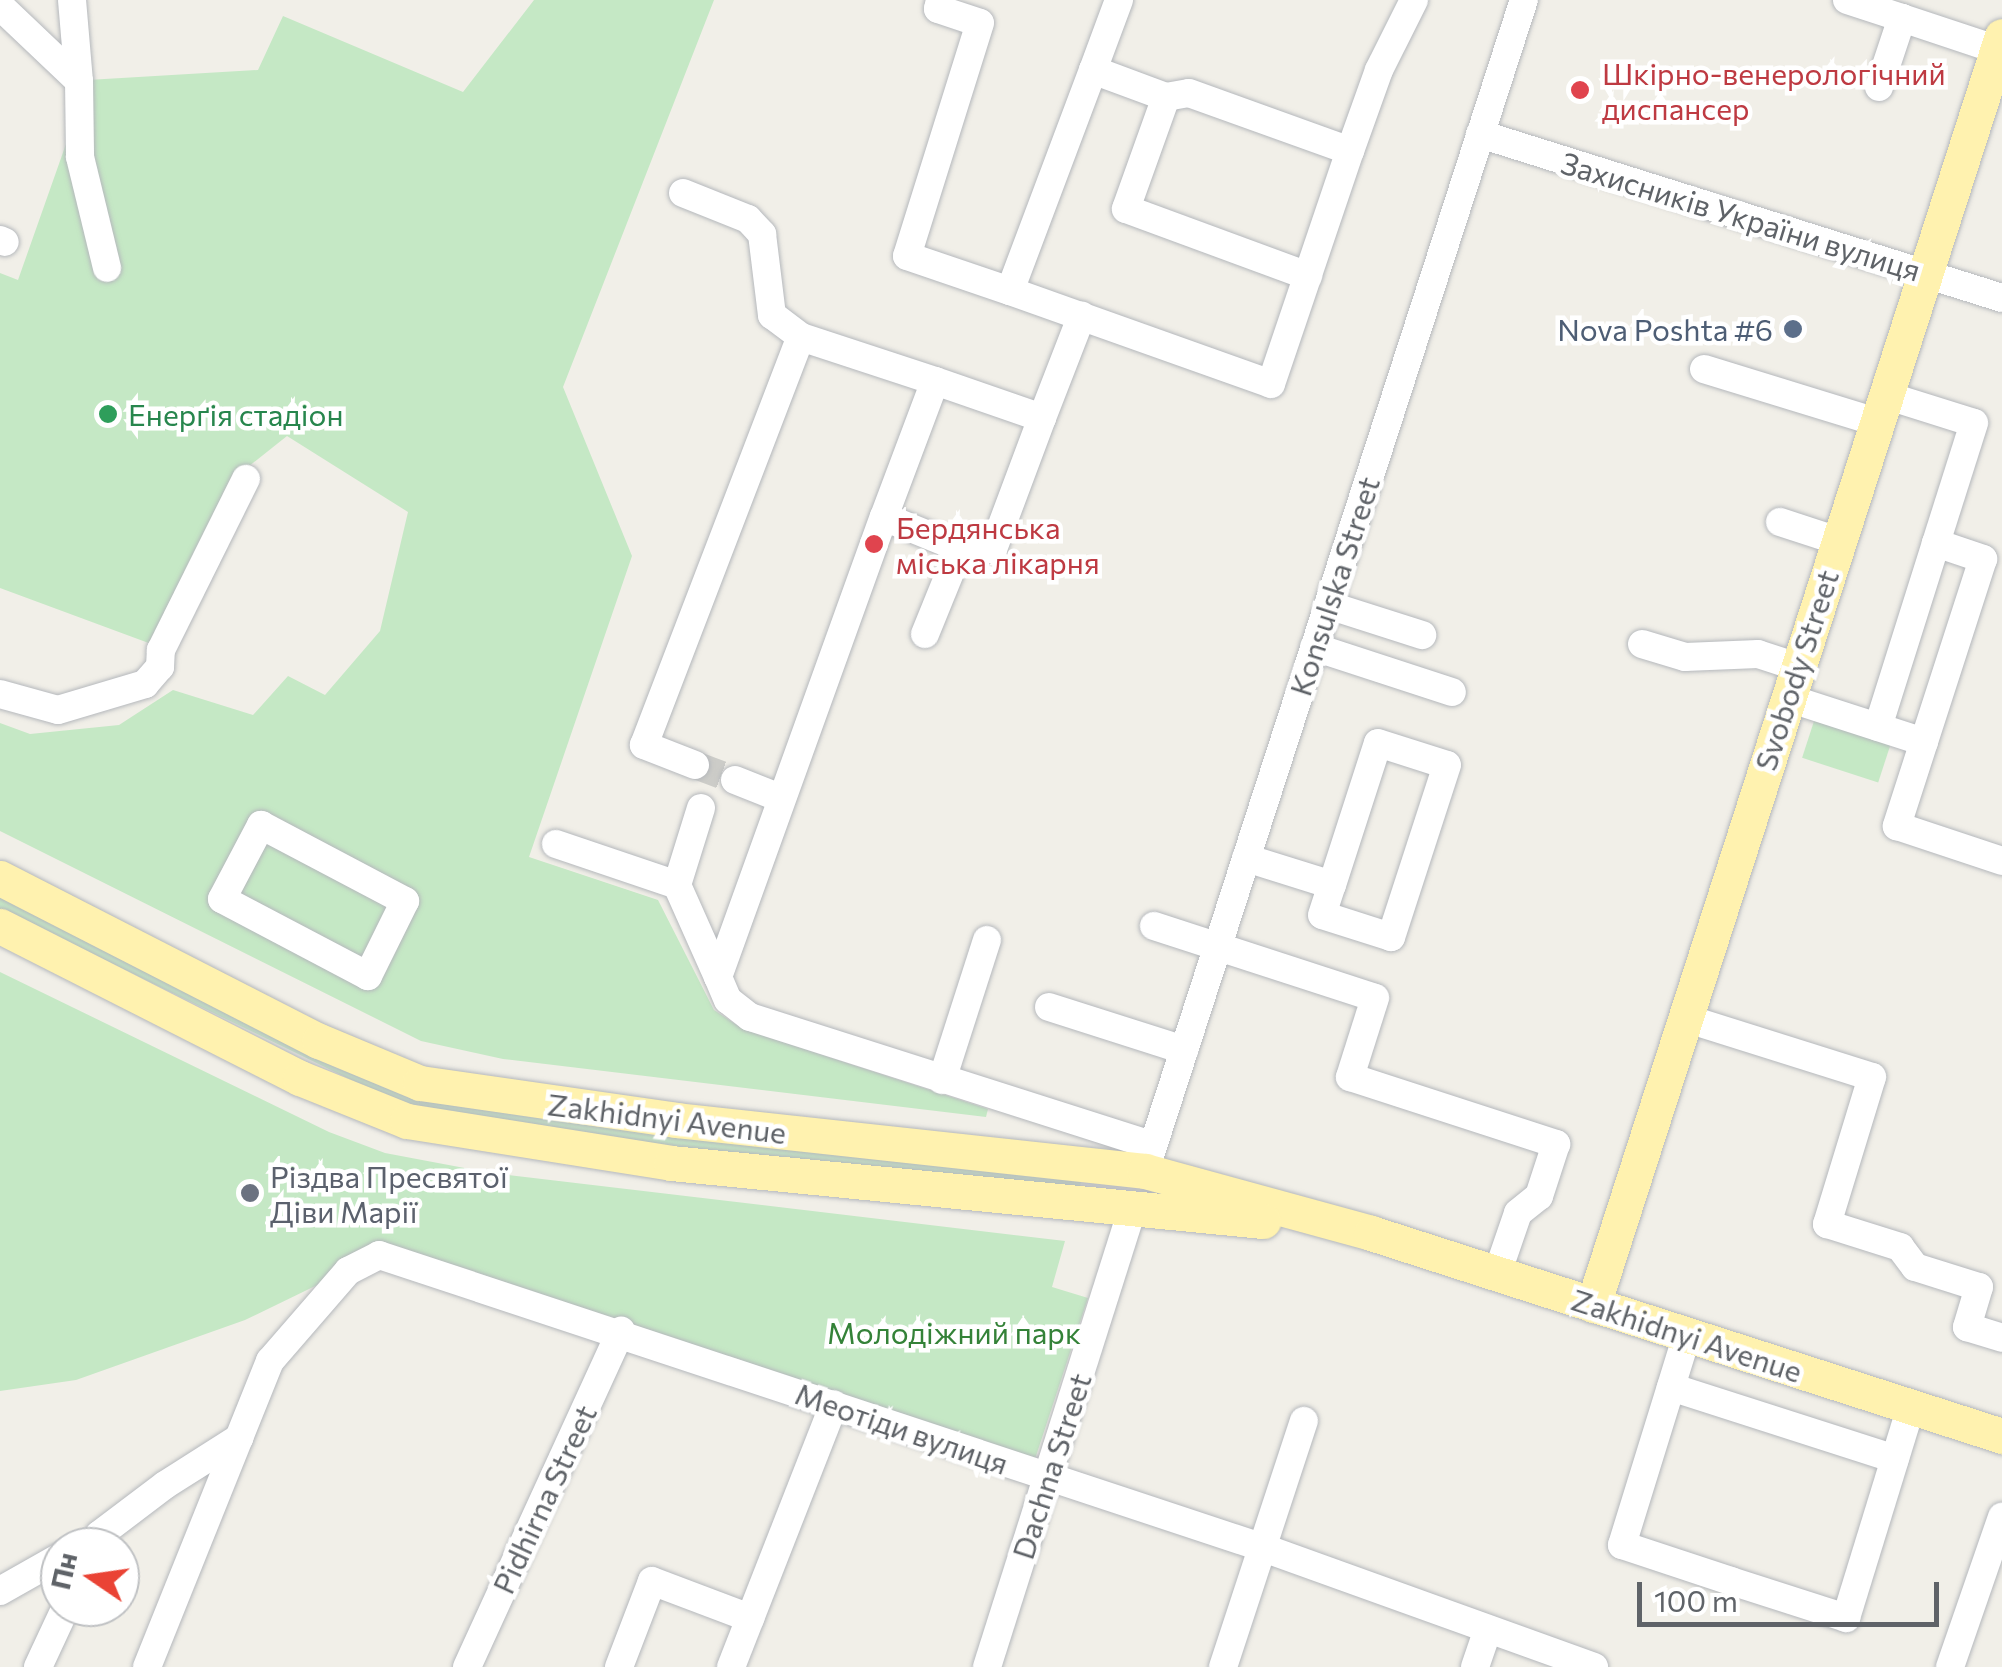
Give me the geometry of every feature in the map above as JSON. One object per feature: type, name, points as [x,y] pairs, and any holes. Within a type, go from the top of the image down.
[{"type":"main road","name":"Svobody Street","points":[[1593,1305],[2000,43]]},
{"type":"main road","name":"Zakhidnyi Avenue","points":[[0,878],[319,1040],[420,1082],[657,1118],[1149,1159],[2002,1436]]},
{"type":"main road","name":"Zakhidnyi Avenue","points":[[0,926],[300,1078],[407,1122],[671,1163],[1372,1234]]},
{"type":"main road","points":[[1134,1207],[1149,1159]]},
{"type":"street","points":[[72,0],[80,157],[107,268]]},
{"type":"street","points":[[940,0],[938,9],[980,23],[907,256],[1270,384],[1378,70],[1414,0]]},
{"type":"street","points":[[1010,290],[1119,0]]},
{"type":"street","name":"Konsulska Street","points":[[1149,1159],[1524,0]]},
{"type":"street","points":[[1848,0],[2000,43]]},
{"type":"street","points":[[0,6],[78,81]]},
{"type":"street","points":[[1879,87],[1902,18]]},
{"type":"street","points":[[1092,70],[1166,97],[1189,93],[1350,151]]},
{"type":"street","points":[[1166,97],[1126,209],[1308,276]]},
{"type":"street","name":"Захисників України вулиця","points":[[1480,134],[2002,298]]},
{"type":"street","points":[[683,193],[748,219],[762,234],[772,315],[801,336],[1042,418]]},
{"type":"street","points":[[884,518],[960,548],[993,549],[1082,315]]},
{"type":"street","points":[[696,765],[644,745],[801,336]]},
{"type":"street","points":[[1704,369],[1880,408],[1974,423],[1878,727]]},
{"type":"street","points":[[718,976],[778,797],[935,381]]},
{"type":"street","points":[[0,694],[58,710],[145,684],[160,668],[161,650],[246,478]]},
{"type":"street","points":[[1780,522],[1838,541]]},
{"type":"street","points":[[1936,544],[1983,558],[1897,826],[2002,861]]},
{"type":"street","points":[[925,634],[960,548]]},
{"type":"street","points":[[1328,606],[1422,635]]},
{"type":"street","points":[[1642,644],[1685,657],[1758,654],[1792,682],[1878,727],[1924,742]]},
{"type":"street","points":[[1314,648],[1452,692]]},
{"type":"street","points":[[1378,743],[1447,765],[1391,937],[1322,915],[1332,885],[1378,743]]},
{"type":"street","points":[[735,780],[778,797]]},
{"type":"street","points":[[702,808],[678,885],[728,1000],[750,1017],[942,1080],[1149,1159]]},
{"type":"street","points":[[261,825],[405,901],[368,976],[222,899],[261,825]]},
{"type":"street","points":[[556,844],[678,885]]},
{"type":"street","points":[[1246,858],[1332,885]]},
{"type":"street","points":[[1154,926],[1374,998],[1350,1077],[1556,1144],[1539,1196],[1518,1213],[1497,1274]]},
{"type":"street","points":[[942,1080],[987,940]]},
{"type":"street","points":[[1049,1007],[1184,1050]]},
{"type":"street","points":[[1685,1018],[1872,1077],[1827,1224],[1900,1248],[1914,1267],[1979,1286],[1966,1326],[2002,1338]]},
{"type":"street","name":"Dachna Street","points":[[986,1667],[1134,1207]]},
{"type":"street","name":"Меотіди вулиця","points":[[239,1438],[270,1361],[348,1271],[379,1256],[621,1331],[1261,1547],[1594,1667]]},
{"type":"street","name":"Pidhirna Street","points":[[466,1667],[621,1331]]},
{"type":"street","points":[[1687,1335],[1622,1546],[1730,1581],[1846,1618],[1911,1407]]},
{"type":"street","points":[[1671,1387],[1895,1459]]},
{"type":"street","points":[[731,1667],[834,1404]]},
{"type":"street","points":[[1223,1667],[1304,1421]]},
{"type":"street","points":[[114,1527],[239,1438]]},
{"type":"street","points":[[147,1667],[239,1438]]},
{"type":"street","points":[[1950,1667],[2000,1528]]},
{"type":"street","points":[[0,1591],[40,1569]]},
{"type":"street","points":[[619,1667],[652,1580],[750,1618]]},
{"type":"street","points":[[38,1667],[57,1627]]},
{"type":"street","points":[[1475,1667],[1488,1629]]},
{"type":"green space","points":[[534,0],[714,0],[563,387],[632,556],[529,857],[658,900],[714,1010],[743,1029],[988,1109],[986,1117],[503,1059],[421,1041],[0,831],[0,723],[30,734],[119,725],[173,690],[253,715],[288,676],[325,695],[380,631],[408,512],[287,436],[234,478],[154,645],[0,588],[0,273],[18,280],[72,127],[71,81],[258,70],[283,16],[463,92]]},
{"type":"green space","points":[[1816,715],[1892,740],[1878,783],[1802,758]]},
{"type":"green space","points":[[0,893],[314,1052],[1081,1176],[1080,1190],[674,1147],[411,1109],[0,909]]},
{"type":"green space","name":"Молодіжний парк","points":[[0,972],[329,1132],[385,1153],[491,1173],[1065,1241],[1052,1287],[1088,1298],[1035,1459],[379,1255],[245,1320],[76,1380],[0,1391]]},
{"type":"tunnel","points":[[695,765],[735,780]]},
{"type":"place","name":"Шкірно-венерологічний диспансер","points":[[1580,90]]},
{"type":"place","name":"Nova Poshta #6","points":[[1793,329]]},
{"type":"place","name":"Енерґія стадіон","points":[[108,414]]},
{"type":"place","name":"Бердянська міська лікарня","points":[[874,544]]},
{"type":"place","name":"Різдва Пресвятої Діви Марії","points":[[250,1193]]}]
